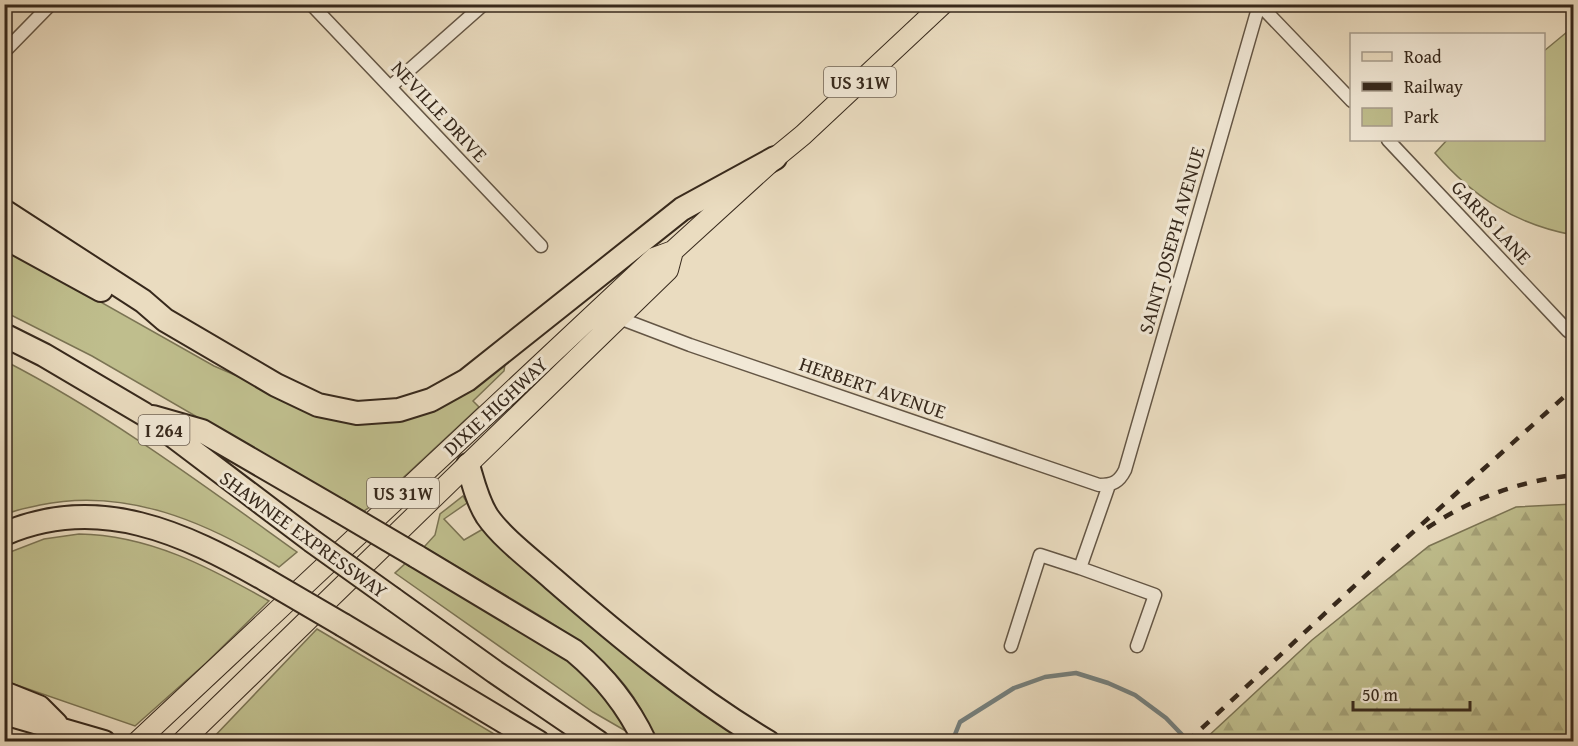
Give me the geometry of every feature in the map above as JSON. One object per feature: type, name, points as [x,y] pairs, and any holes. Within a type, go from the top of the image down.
[{"type":"highway","points":[[4,237],[138,310],[165,320],[276,385],[318,405],[357,413],[381,413],[413,407],[450,391],[493,361],[682,209],[775,158]]},
{"type":"highway","points":[[4,211],[143,301],[165,320]]},
{"type":"highway","name":"SHAWNEE EXPRESSWAY","points":[[4,335],[44,355],[144,414],[312,541],[596,741]]},
{"type":"highway","points":[[144,414],[202,431],[417,555],[574,651],[592,666],[614,692],[634,720],[645,741]]},
{"type":"highway","points":[[468,465],[476,494],[488,517],[532,561],[625,641],[722,712],[768,741]]},
{"type":"highway","points":[[4,534],[47,520],[76,516],[104,517],[160,528],[194,542],[266,580],[538,741]]},
{"type":"highway","points":[[4,693],[39,707],[62,729]]},
{"type":"highway","points":[[4,713],[101,740]]},
{"type":"main road","name":"DIXIE HIGHWAY","points":[[137,741],[654,258],[673,251],[803,135],[942,4]]},
{"type":"main road","name":"DIXIE HIGHWAY","points":[[182,741],[668,270],[673,251]]},
{"type":"street","points":[[4,52],[51,4]]},
{"type":"street","name":"NEVILLE DRIVE","points":[[311,4],[541,246]]},
{"type":"street","points":[[390,87],[484,4]]},
{"type":"street","points":[[1259,5],[1350,99]]},
{"type":"street","name":"SAINT JOSEPH AVENUE","points":[[1080,568],[1112,484],[1121,478],[1125,470],[1259,5]]},
{"type":"street","name":"GARRS LANE","points":[[1389,141],[1568,331]]},
{"type":"street","name":"HERBERT AVENUE","points":[[619,318],[690,345],[1100,485],[1112,484]]},
{"type":"street","points":[[1011,646],[1040,555],[1155,595],[1137,646]]},
{"type":"green space","points":[[1573,27],[1573,235],[1532,224],[1496,206],[1464,183],[1435,153],[1446,141],[1545,141],[1545,50]]},
{"type":"green space","points":[[5,248],[214,366],[314,409],[395,415],[505,364],[504,371],[473,401],[479,407],[377,502],[364,511],[335,497],[92,356],[5,312]]},
{"type":"green space","points":[[5,361],[118,427],[297,552],[279,567],[223,536],[165,512],[104,501],[72,501],[40,505],[5,515]]},
{"type":"green space","points":[[463,496],[467,503],[444,519],[464,540],[483,529],[749,741],[654,741],[645,717],[632,695],[599,658],[537,614],[424,547],[435,535],[440,514]]},
{"type":"green space","points":[[1573,504],[1573,741],[1203,741],[1312,640],[1429,546],[1516,507]]},
{"type":"green space","points":[[79,534],[130,540],[178,555],[224,576],[269,601],[206,663],[135,726],[5,681],[5,554],[44,539]]},
{"type":"green space","points":[[407,562],[573,663],[601,692],[631,734],[593,712],[395,573]]},
{"type":"green space","points":[[317,629],[506,741],[210,741]]},
{"type":"waterway","points":[[952,742],[960,722],[1014,688],[1045,677],[1076,673],[1108,683],[1135,695],[1166,718],[1189,742]]},
{"type":"railway","points":[[1187,742],[1393,550],[1574,388]]},
{"type":"railway","points":[[1427,528],[1444,517],[1497,492],[1515,486],[1574,475]]}]
